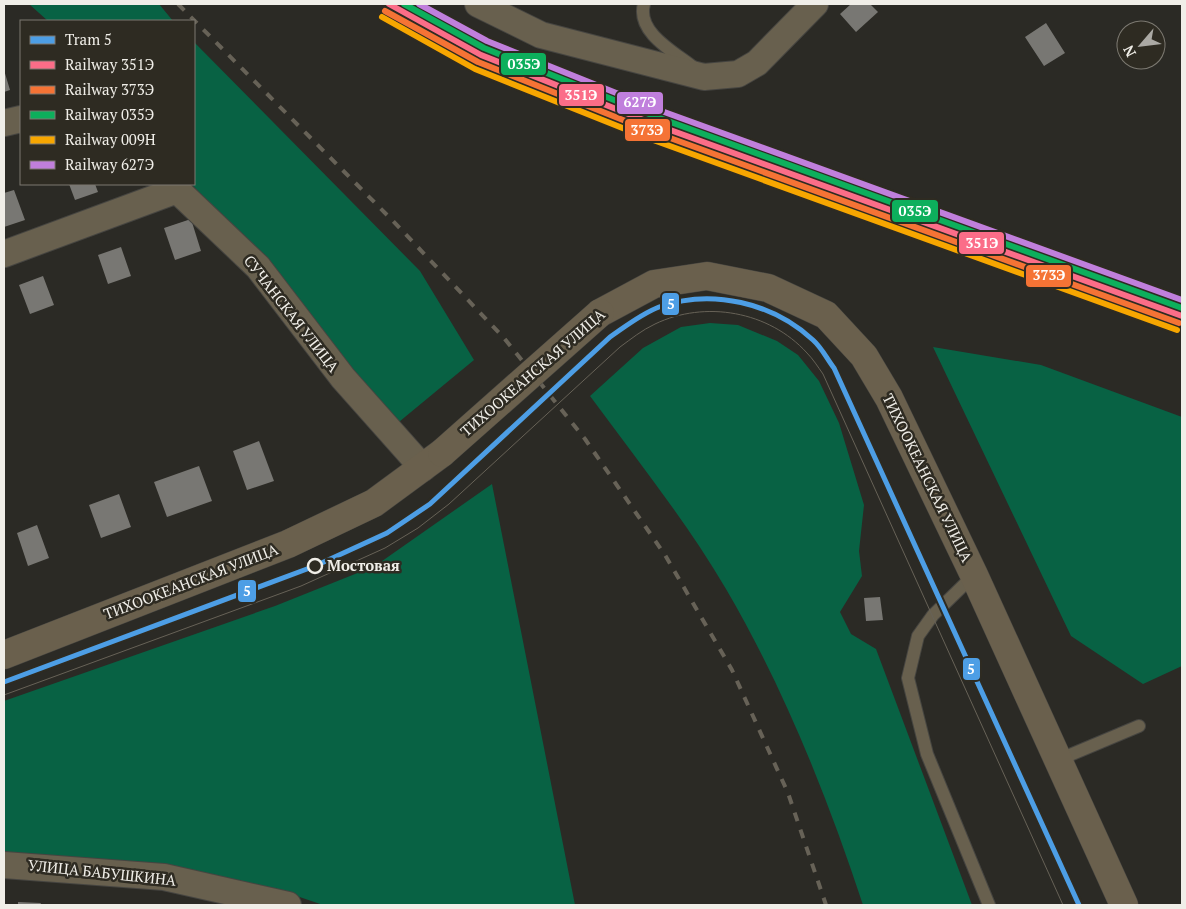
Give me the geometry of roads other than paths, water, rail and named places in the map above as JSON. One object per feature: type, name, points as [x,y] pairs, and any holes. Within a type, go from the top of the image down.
[{"type":"main road","name":"ТИХООКЕАНСКАЯ УЛИЦА","points":[[4,655],[288,544],[374,503],[432,461],[600,313],[654,284],[707,276],[768,288],[826,314],[864,356],[889,398],[974,575],[1124,905]]},
{"type":"street","points":[[478,4],[541,35],[704,77],[738,74],[757,63],[815,4]]},
{"type":"street","points":[[4,123],[20,119]]},
{"type":"street","name":"СУЧАНСКАЯ УЛИЦА","points":[[4,254],[175,187],[258,267],[343,378],[432,461]]},
{"type":"street","name":"УЛИЦА БАБУШКИНА","points":[[4,865],[164,877],[288,905]]},
{"type":"lane","points":[[644,4],[642,12],[650,33],[704,77]]},
{"type":"lane","points":[[974,575],[933,615],[918,636],[908,678],[927,754],[989,905]]},
{"type":"lane","points":[[1058,760],[1139,726]]},
{"type":"tram line","name":"5","points":[[4,682],[315,566],[387,533],[430,504],[610,337],[634,320],[659,307],[679,301],[720,299],[741,302],[761,308],[797,327],[816,343],[834,368],[1079,905]]},
{"type":"tram line","points":[[4,695],[301,586],[385,548],[418,528],[449,504],[620,347],[641,332],[655,324],[694,312],[736,314],[774,327],[792,339],[809,355],[823,374],[1063,905]]},
{"type":"railway","points":[[178,4],[194,20]]},
{"type":"railway","points":[[195,21],[393,221],[504,338],[585,439],[665,555],[732,670],[788,793],[826,905]]},
{"type":"rail line","name":"351Э","points":[[389,4],[481,55],[651,123],[1182,316]]},
{"type":"rail line","name":"035Э","points":[[404,4],[484,48],[654,116],[1182,308]]},
{"type":"rail line","name":"627Э","points":[[419,4],[487,41],[656,109],[1182,300]]},
{"type":"rail line","name":"373Э","points":[[385,11],[478,62],[648,130],[1179,323]]},
{"type":"rail line","name":"009Н","points":[[382,17],[475,69],[645,137],[1177,330]]},
{"type":"place","name":"Мостовая","points":[[315,566]]}]
